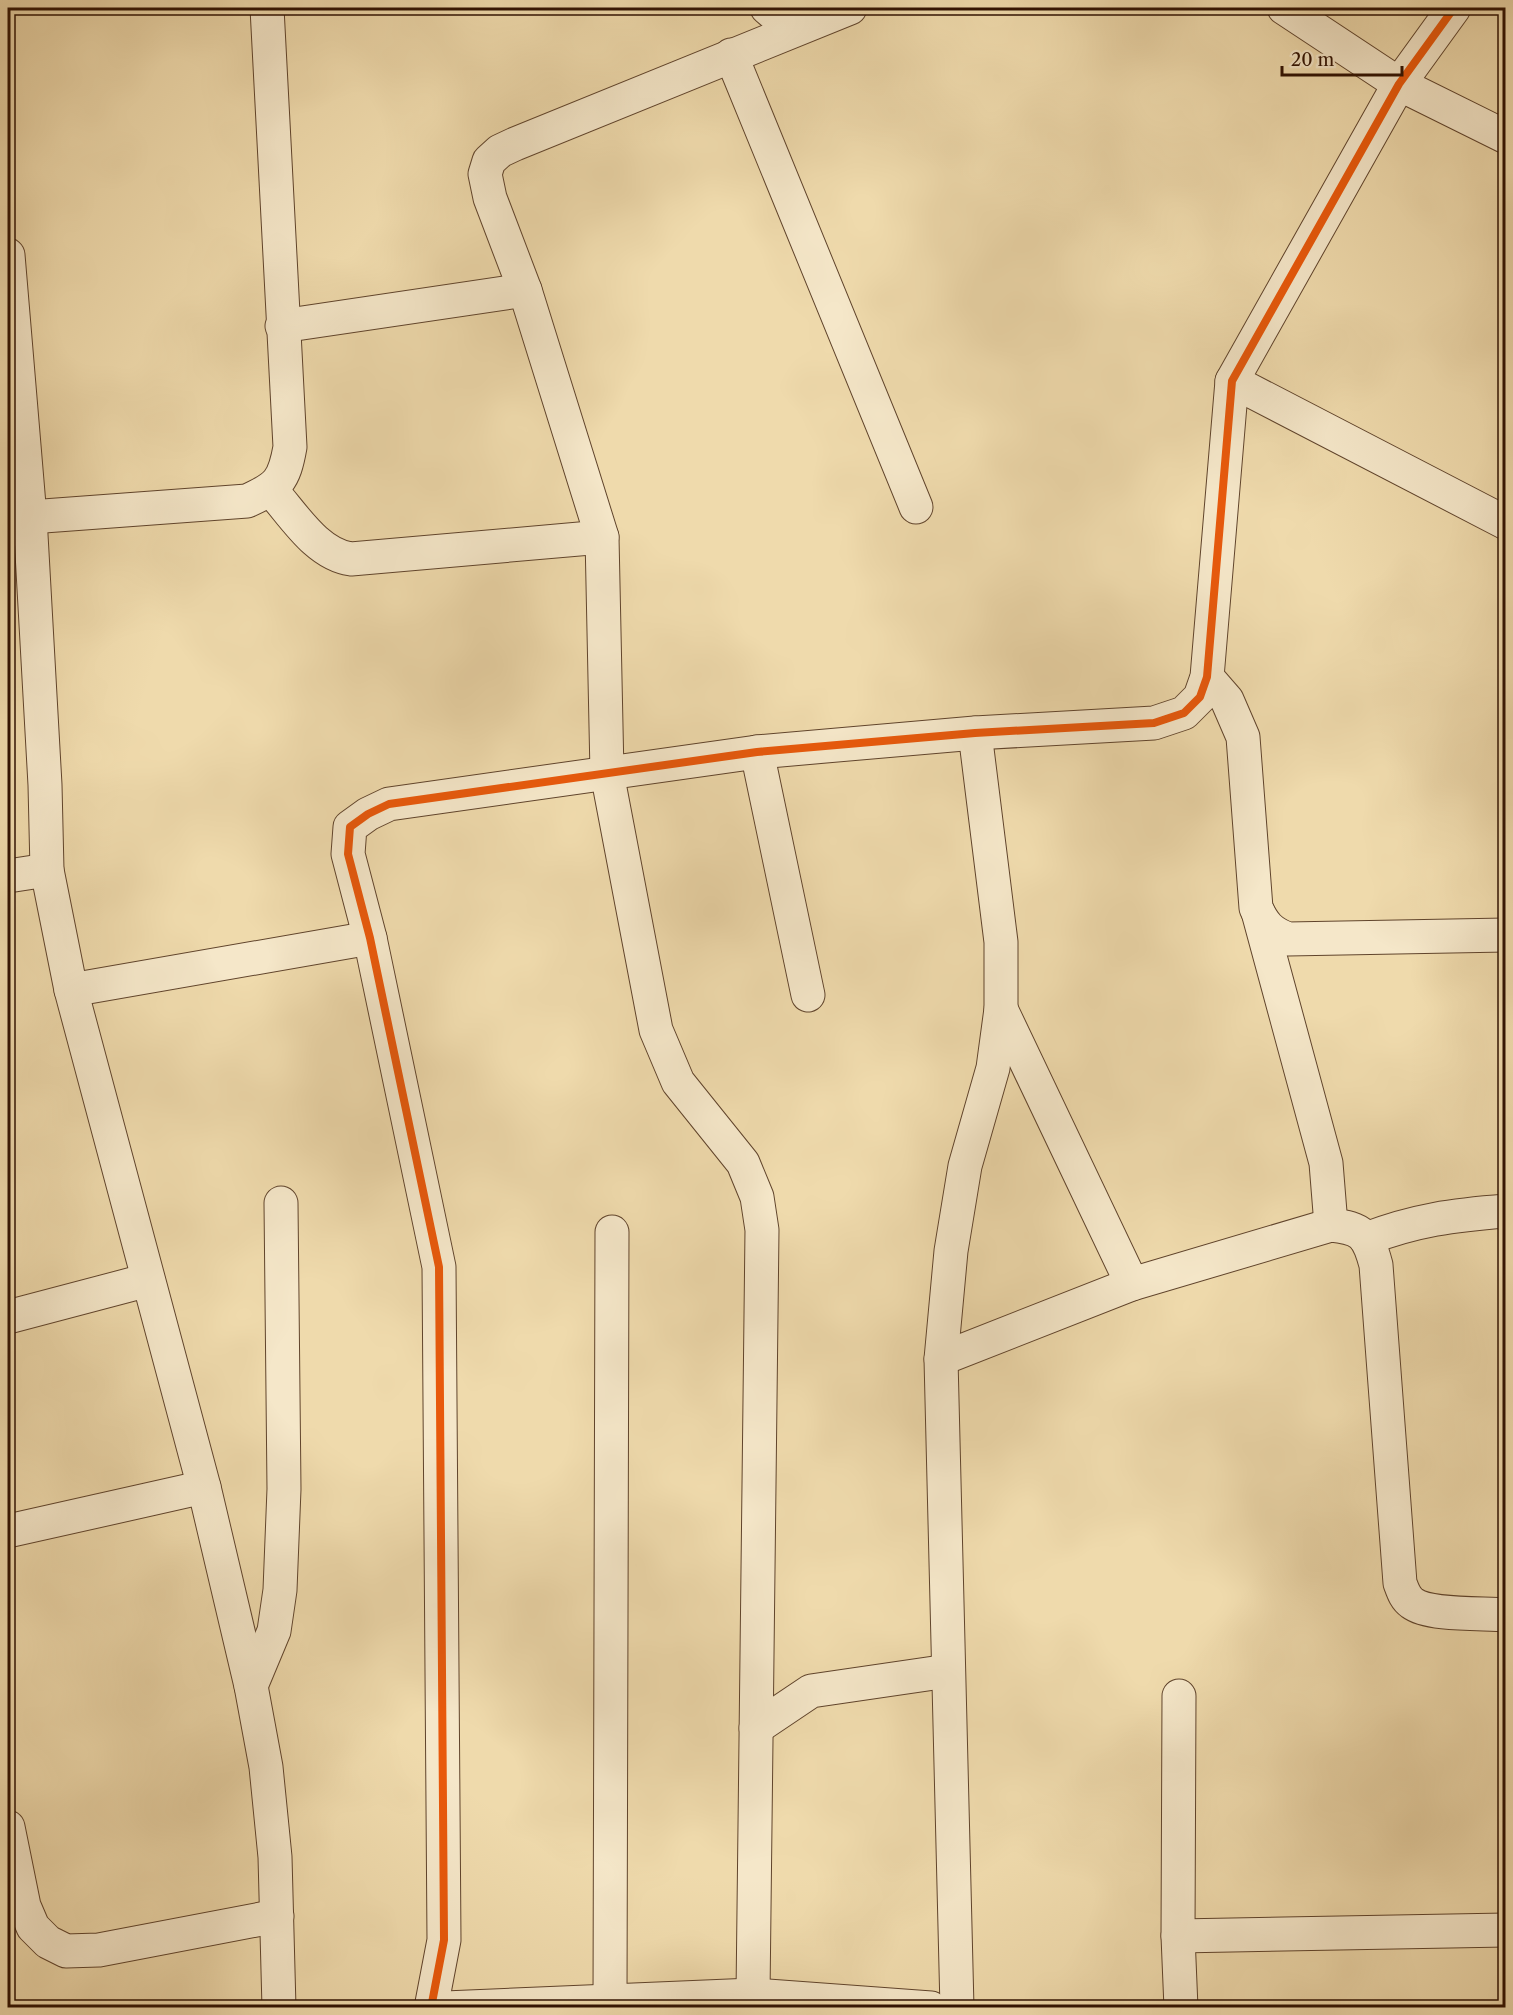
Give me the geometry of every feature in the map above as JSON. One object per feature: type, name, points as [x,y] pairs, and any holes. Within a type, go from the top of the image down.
[{"type":"street","points":[[30,517],[247,501],[271,490],[285,474],[290,447],[267,8]]},
{"type":"street","points":[[767,8],[793,30]]},
{"type":"street","points":[[753,1995],[762,1230],[757,1197],[743,1163],[678,1082],[656,1030],[607,774],[602,537],[525,290],[490,198],[485,174],[489,161],[500,151],[515,144],[850,8]]},
{"type":"street","points":[[1284,8],[1399,84],[1506,137]]},
{"type":"street","points":[[431,2007],[444,1940],[439,1267],[370,938],[348,854],[350,827],[368,814],[389,804],[756,752],[975,733],[1154,723],[1184,712],[1200,697],[1207,676],[1232,381],[1399,84],[1454,8]]},
{"type":"street","points":[[731,55],[916,507]]},
{"type":"street","points":[[8,255],[30,517],[20,586],[45,785],[47,870],[71,990],[204,1487],[251,1686],[266,1767],[275,1857],[279,2007]]},
{"type":"street","points":[[282,326],[525,290]]},
{"type":"street","points":[[1232,381],[1506,522]]},
{"type":"street","points":[[271,490],[324,549],[336,557],[351,559],[602,537]]},
{"type":"street","points":[[1207,676],[1227,700],[1243,737],[1257,908],[1326,1163],[1331,1225]]},
{"type":"street","points":[[957,2007],[941,1359],[951,1251],[965,1166],[993,1068],[1001,1009],[1001,942],[975,733]]},
{"type":"street","points":[[756,752],[808,995]]},
{"type":"street","points":[[8,876],[47,870]]},
{"type":"street","points":[[1257,908],[1264,924],[1272,933],[1288,939],[1506,935]]},
{"type":"street","points":[[71,990],[370,938]]},
{"type":"street","points":[[1001,1009],[1132,1284]]},
{"type":"street","points":[[251,1686],[274,1631],[281,1570],[284,1489],[281,1203]]},
{"type":"street","points":[[1366,1239],[1403,1225],[1440,1216],[1506,1211]]},
{"type":"street","points":[[941,1359],[1132,1284],[1331,1225],[1351,1227],[1366,1239],[1376,1265],[1402,1589],[1413,1604],[1426,1609],[1506,1615]]},
{"type":"street","points":[[610,2001],[612,1232]]},
{"type":"street","points":[[8,1317],[148,1280]]},
{"type":"street","points":[[8,1530],[204,1487]]},
{"type":"street","points":[[756,1728],[811,1691],[948,1671]]},
{"type":"street","points":[[1179,1696],[1178,1936],[1181,2007]]},
{"type":"street","points":[[8,1827],[24,1906],[33,1927],[48,1942],[66,1951],[99,1950],[277,1916]]},
{"type":"street","points":[[1178,1936],[1506,1930]]},
{"type":"street","points":[[445,2007],[753,1995],[931,2007]]},
{"type":"cycle path","points":[[431,2008],[444,1940],[439,1267],[370,938],[348,854],[350,827],[368,814],[389,804],[757,752],[975,733],[1154,723],[1184,713],[1200,697],[1207,677],[1232,381],[1399,84],[1454,8]]}]
